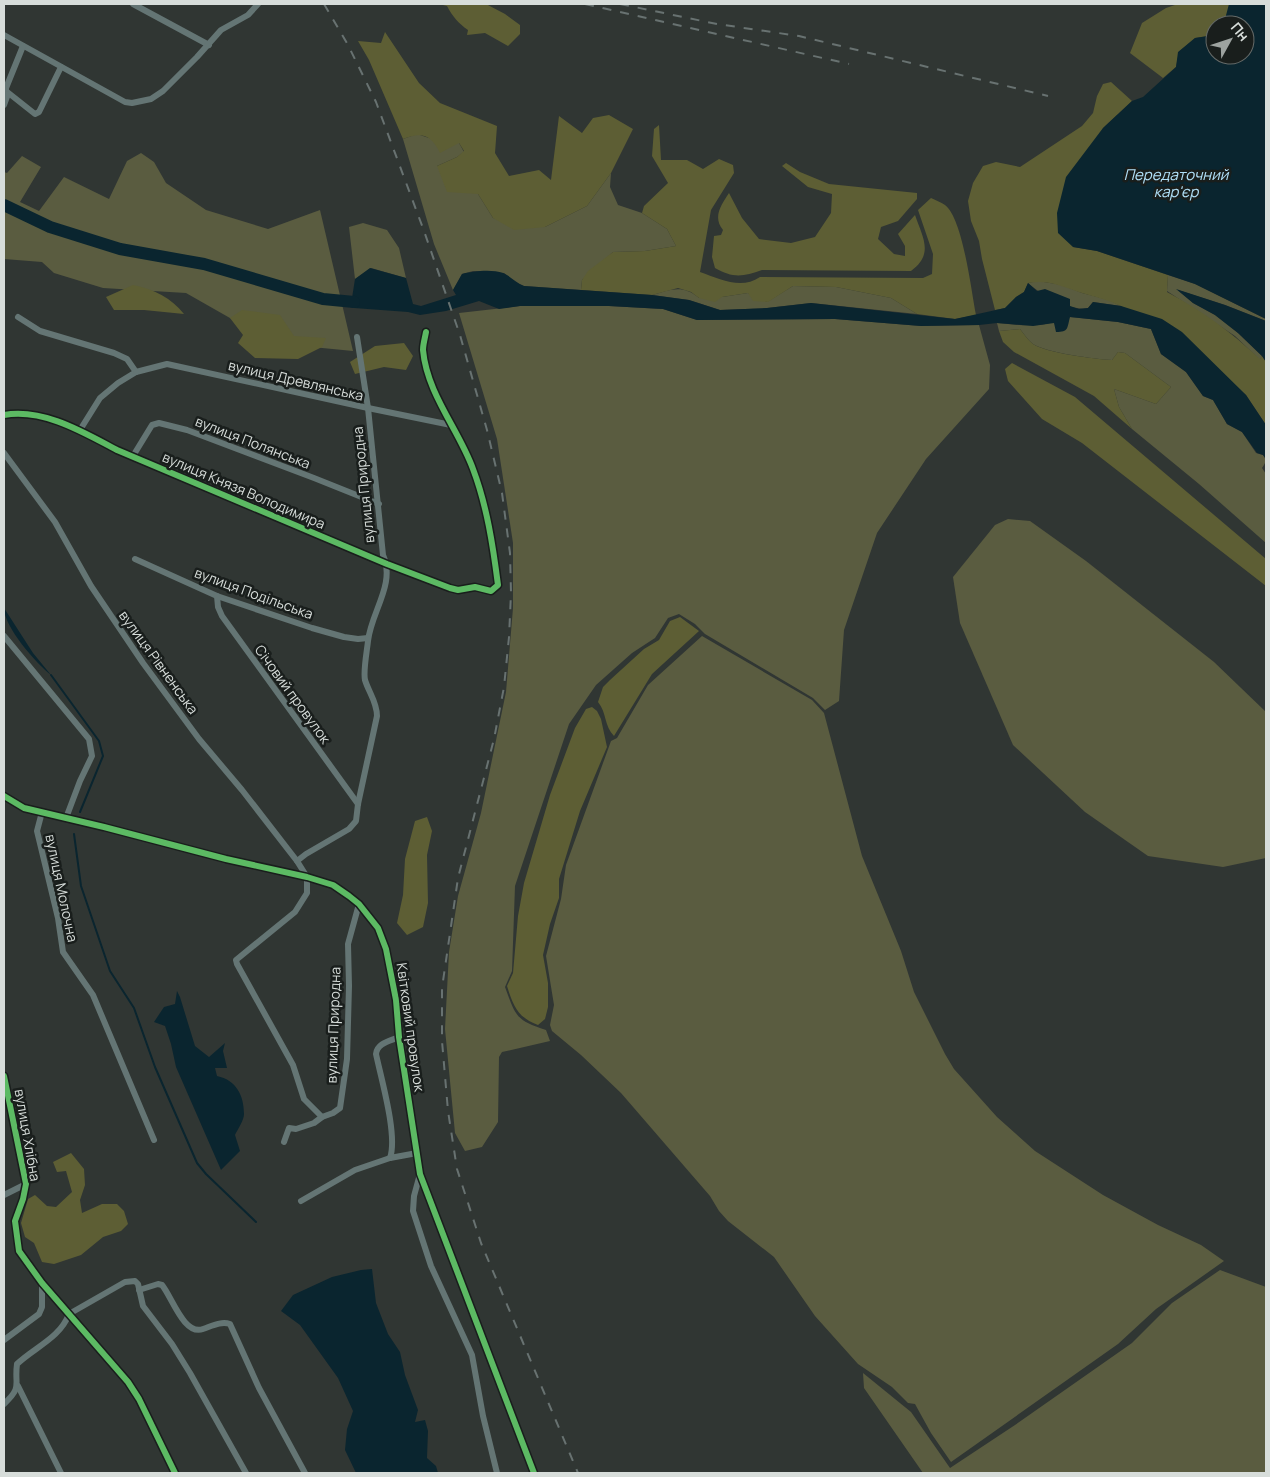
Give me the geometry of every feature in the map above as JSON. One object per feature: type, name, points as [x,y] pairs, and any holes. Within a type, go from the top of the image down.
[{"type":"street","points":[[133,4],[209,44]]},
{"type":"street","points":[[4,35],[124,102],[132,103],[151,99],[163,91],[221,30],[229,24],[242,20],[258,4]]},
{"type":"street","points":[[23,46],[6,88],[8,94],[35,114],[37,114],[61,67]]},
{"type":"street","points":[[4,105],[8,94]]},
{"type":"street","points":[[18,317],[40,332],[114,353],[127,359],[136,372]]},
{"type":"street","points":[[426,332],[423,350],[428,369],[438,400],[451,425]]},
{"type":"street","name":"вулиця Природна","points":[[298,861],[306,854],[349,829],[356,822],[358,804],[377,716],[377,707],[365,679],[368,638],[381,600],[387,564],[383,555],[368,408],[357,337]]},
{"type":"street","name":"вулиця Древлянська","points":[[80,430],[100,398],[136,372],[168,364],[451,425]]},
{"type":"street","name":"вулиця Князя Володимира","points":[[4,415],[39,416],[80,430],[133,456],[387,564],[450,588],[458,590],[475,587],[492,592],[498,585],[480,489],[462,442],[451,425]]},
{"type":"street","name":"вулиця Полянська","points":[[133,456],[152,425],[159,423],[187,430],[379,504]]},
{"type":"street","name":"вулиця Рівненська","points":[[4,453],[55,522],[91,586],[143,663],[199,739],[298,861],[307,876]]},
{"type":"street","name":"вулиця Подільська","points":[[135,559],[217,596],[344,637],[368,638]]},
{"type":"street","name":"Січовий провулок","points":[[217,596],[218,607],[222,616],[358,804]]},
{"type":"street","points":[[4,636],[89,739],[92,756],[66,818]]},
{"type":"street","points":[[4,796],[24,808],[42,812]]},
{"type":"street","name":"Квітковий провулок","points":[[42,812],[226,859],[307,876],[333,885],[350,896],[359,904],[378,928],[386,949],[396,1000],[399,1037],[420,1174],[534,1473]]},
{"type":"street","name":"вулиця Молочна","points":[[42,812],[37,830],[58,918],[63,952],[93,995],[154,1140]]},
{"type":"street","points":[[307,876],[307,893],[295,912],[236,960],[292,1065],[304,1099],[322,1117]]},
{"type":"street","name":"вулиця Природна","points":[[284,1142],[289,1128],[296,1129],[305,1126],[322,1117],[333,1114],[340,1108],[347,1059],[348,944],[359,904]]},
{"type":"street","points":[[390,1158],[392,1144],[390,1123],[376,1049],[380,1045],[399,1037]]},
{"type":"street","name":"вулиця Хлібна","points":[[4,1076],[26,1184],[23,1199],[15,1220],[19,1251],[42,1284],[128,1382],[139,1399],[175,1473]]},
{"type":"street","points":[[301,1201],[355,1170],[390,1158],[417,1153]]},
{"type":"street","points":[[420,1174],[414,1196],[413,1211],[431,1266],[472,1355],[483,1416],[497,1473]]},
{"type":"street","name":"вулиця Хлібна","points":[[4,1196],[26,1184]]},
{"type":"street","points":[[61,1473],[18,1386],[17,1364],[54,1336],[66,1322],[69,1314],[125,1282],[135,1281],[138,1284],[143,1306],[172,1344],[190,1373],[246,1473]]},
{"type":"street","points":[[4,1340],[39,1314],[42,1307],[42,1284]]},
{"type":"street","points":[[139,1290],[158,1284],[162,1285],[184,1320],[194,1330],[199,1331],[224,1322],[230,1324],[259,1388],[305,1473]]},
{"type":"street","points":[[4,1404],[18,1386]]},
{"type":"green space","points":[[439,4],[486,4],[520,25],[520,34],[508,46],[485,33],[467,35],[468,30],[461,25],[447,6]]},
{"type":"green space","points":[[1178,4],[1230,4],[1227,15],[1205,15],[1205,36],[1195,38],[1179,52],[1176,67],[1163,78],[1130,53],[1142,23],[1166,8]]},
{"type":"green space","points":[[385,32],[419,83],[440,103],[497,126],[495,153],[509,176],[539,170],[551,180],[559,116],[582,133],[593,118],[609,115],[633,129],[611,173],[587,206],[545,227],[514,230],[493,218],[478,194],[447,192],[437,166],[457,157],[464,151],[459,143],[440,153],[429,138],[420,135],[403,139],[369,60],[358,41],[381,43]]},
{"type":"green space","points":[[1111,82],[1132,101],[1103,128],[1073,247],[1097,251],[1168,275],[1167,292],[1216,322],[1260,359],[1262,356],[1266,362],[1266,425],[1246,395],[1220,371],[1121,306],[1056,284],[1035,282],[1028,283],[1024,292],[1005,308],[995,310],[979,241],[971,221],[968,201],[973,183],[983,166],[996,162],[1020,167],[1082,126],[1093,113],[1097,96],[1103,84]]},
{"type":"green space","points":[[659,125],[661,160],[687,160],[703,169],[719,159],[733,165],[734,173],[711,210],[700,272],[738,283],[753,281],[760,277],[923,278],[932,274],[933,254],[918,210],[931,198],[945,205],[957,225],[976,315],[955,319],[917,314],[891,298],[836,287],[793,286],[768,302],[753,301],[748,293],[722,297],[715,302],[699,298],[691,292],[678,288],[652,295],[581,290],[582,280],[588,271],[613,252],[645,251],[676,246],[667,229],[642,213],[644,206],[668,183],[652,156],[654,129]]},
{"type":"green space","points":[[417,134],[432,139],[435,143],[459,143],[464,152],[437,166],[478,194],[493,218],[545,227],[587,206],[611,173],[610,187],[618,205],[642,213],[667,229],[676,246],[645,251],[613,252],[582,280],[581,290],[524,286],[515,282],[504,273],[473,271],[462,274],[453,290],[434,244],[403,139]]},
{"type":"green space","points":[[141,153],[154,162],[166,183],[206,210],[268,229],[320,210],[353,351],[312,347],[244,326],[186,293],[103,288],[54,273],[42,262],[4,259],[4,172],[7,173],[22,156],[41,167],[20,202],[39,211],[64,177],[109,199],[127,161]]},
{"type":"green space","points":[[786,163],[800,172],[829,184],[917,193],[917,199],[898,221],[881,227],[878,239],[894,254],[905,256],[905,246],[898,234],[915,215],[925,245],[918,265],[911,271],[762,270],[738,275],[727,274],[715,268],[712,257],[714,236],[721,235],[723,230],[718,220],[718,215],[729,193],[742,218],[759,239],[791,243],[815,237],[831,213],[832,194],[808,187],[782,166]]},
{"type":"green space","points":[[363,223],[387,230],[399,248],[406,278],[371,268],[355,279],[349,227]]},
{"type":"green space","points":[[1168,275],[1195,284],[1266,319],[1266,321],[1178,290],[1193,303],[1215,315],[1238,333],[1262,356],[1260,360],[1235,336],[1167,291]]},
{"type":"green space","points":[[1038,281],[1062,285],[1082,293],[1109,300],[1121,306],[1093,302],[1088,308],[1064,305],[1041,293],[1028,283]]},
{"type":"green space","points":[[133,285],[162,295],[174,303],[184,314],[144,310],[114,310],[106,297]]},
{"type":"green space","points":[[793,286],[836,287],[891,298],[917,314],[811,303],[767,308],[720,310],[689,300],[652,295],[676,289],[687,291],[699,298],[748,293],[767,302]]},
{"type":"green space","points":[[520,306],[609,306],[663,309],[697,320],[835,319],[921,326],[979,325],[990,365],[989,389],[926,459],[877,533],[844,630],[839,701],[825,710],[813,698],[705,634],[695,624],[679,614],[668,618],[655,638],[632,653],[596,685],[569,724],[515,886],[512,971],[505,987],[518,1016],[528,1023],[546,1030],[550,1041],[502,1052],[499,1057],[498,1122],[482,1147],[465,1151],[455,1133],[445,1029],[449,952],[458,896],[481,813],[506,692],[513,608],[513,543],[497,439],[459,313]]},
{"type":"green space","points":[[242,310],[280,315],[294,336],[326,338],[322,347],[298,359],[255,358],[238,343],[243,335],[230,318]]},
{"type":"green space","points":[[1070,317],[1118,322],[1151,329],[1161,354],[1186,372],[1203,396],[1213,400],[1227,424],[1242,432],[1256,453],[1263,455],[1266,462],[1262,468],[1266,474],[1266,543],[1199,484],[1132,429],[1119,407],[1114,389],[1156,404],[1171,387],[1125,353],[1118,352],[1112,360],[1060,353],[1033,344],[1020,329],[999,331],[997,323],[1034,325],[1051,323]]},
{"type":"green space","points":[[1020,329],[1033,344],[1059,353],[1112,360],[1118,352],[1125,353],[1171,387],[1156,404],[1114,389],[1119,407],[1132,429],[1094,396],[1014,352],[1003,342],[999,331]]},
{"type":"green space","points":[[404,343],[413,356],[406,370],[384,367],[355,374],[350,362],[375,346]]},
{"type":"green space","points":[[1012,363],[1075,397],[1266,559],[1266,586],[1082,443],[1042,419],[1008,381],[1005,369]]},
{"type":"green space","points":[[1008,519],[1030,521],[1086,561],[1214,662],[1266,712],[1266,858],[1223,867],[1148,856],[1085,812],[1013,745],[960,623],[953,577],[995,525]]},
{"type":"green space","points":[[680,617],[699,631],[652,674],[614,736],[598,702],[603,687],[644,649],[659,640],[670,621]]},
{"type":"green space","points":[[702,636],[812,700],[824,713],[862,856],[901,951],[914,992],[954,1069],[997,1117],[1035,1151],[1103,1195],[1158,1225],[1201,1245],[1224,1261],[1156,1309],[1118,1344],[951,1462],[931,1433],[915,1404],[908,1403],[892,1387],[858,1364],[815,1316],[774,1257],[728,1221],[710,1196],[621,1093],[581,1055],[552,1031],[550,1025],[554,1005],[546,956],[561,899],[566,865],[611,741],[617,738],[648,685]]},
{"type":"green space","points":[[592,707],[597,711],[601,719],[607,747],[580,811],[559,879],[559,898],[550,924],[543,955],[548,983],[548,1007],[545,1019],[538,1025],[526,1019],[517,1010],[507,986],[513,973],[518,916],[524,883],[550,795],[575,728],[586,709]]},
{"type":"green space","points":[[427,817],[432,831],[427,855],[428,903],[423,927],[407,935],[397,923],[403,895],[405,859],[415,821]]},
{"type":"green space","points":[[71,1153],[84,1169],[85,1185],[80,1200],[82,1213],[102,1204],[117,1204],[124,1211],[128,1224],[121,1231],[103,1237],[81,1255],[54,1264],[42,1262],[34,1243],[25,1237],[21,1223],[28,1199],[35,1195],[47,1206],[56,1207],[72,1192],[66,1171],[57,1172],[53,1162]]},
{"type":"green space","points":[[1220,1270],[1266,1287],[1266,1473],[923,1473],[864,1388],[863,1373],[911,1412],[950,1468],[1132,1343],[1172,1303]]},
{"type":"water","name":"Передаточний кар'єр","points":[[1229,4],[1266,4],[1266,319],[1195,284],[1097,251],[1073,247],[1058,233],[1057,213],[1066,177],[1103,128],[1132,101],[1143,97],[1176,67],[1178,52],[1195,38],[1205,36],[1205,65],[1255,65],[1255,15],[1226,15]]},
{"type":"water","points":[[370,268],[406,278],[413,304],[421,306],[456,295],[453,290],[462,274],[488,271],[508,275],[524,286],[652,295],[689,300],[720,310],[767,308],[811,303],[955,319],[1005,308],[1024,292],[1028,283],[1037,291],[1045,289],[1070,299],[1070,306],[1079,309],[1088,308],[1093,302],[1121,306],[1162,319],[1182,332],[1246,395],[1266,425],[1266,459],[1263,455],[1257,453],[1242,432],[1227,424],[1213,400],[1203,396],[1186,372],[1161,354],[1151,329],[1118,322],[1070,317],[1068,327],[1065,330],[1056,332],[1054,323],[1033,326],[997,323],[921,326],[835,319],[697,320],[663,309],[609,306],[520,306],[499,309],[479,301],[446,311],[420,315],[408,312],[354,308],[339,304],[338,300],[352,298],[355,279]]},
{"type":"water","points":[[1176,289],[1266,321],[1266,362],[1238,333],[1215,315],[1193,303]]},
{"type":"water","points":[[4,608],[33,653],[51,675],[22,644],[9,625]]},
{"type":"water","points":[[177,991],[195,1046],[209,1057],[225,1043],[223,1051],[227,1068],[215,1068],[217,1076],[229,1081],[238,1089],[244,1107],[244,1116],[235,1135],[240,1151],[221,1170],[176,1067],[165,1026],[154,1022],[164,1007],[175,1004]]},
{"type":"water","points":[[372,1269],[376,1303],[388,1334],[400,1352],[405,1375],[418,1410],[415,1422],[425,1420],[428,1431],[427,1458],[436,1466],[438,1473],[356,1473],[345,1450],[347,1429],[353,1411],[338,1378],[300,1325],[281,1311],[293,1295],[332,1277]]},
{"type":"waterway","points":[[4,205],[50,227],[120,249],[204,264],[323,299],[354,302]]},
{"type":"waterway","points":[[51,675],[99,741],[103,756],[80,812]]},
{"type":"waterway","points":[[74,834],[81,886],[110,971],[134,1008],[155,1067],[197,1163],[256,1222]]},
{"type":"railway","points":[[324,4],[348,45],[376,102],[424,231],[460,335],[487,430],[502,493],[510,553],[511,593],[504,687],[494,739],[458,878],[442,988],[442,1041],[448,1111],[457,1169],[481,1243],[578,1473]]},
{"type":"railway","points":[[585,4],[849,64]]},
{"type":"railway","points":[[620,4],[717,24],[799,36],[1048,96]]},
{"type":"cycle path","points":[[4,415],[33,415],[62,423],[117,450],[387,564],[450,588],[458,590],[475,587],[491,591],[498,585],[486,512],[467,454],[431,382],[423,350],[426,332]]},
{"type":"cycle path","points":[[4,796],[24,808],[333,885],[359,904],[378,928],[386,949],[396,1000],[399,1037],[420,1174],[534,1473]]},
{"type":"cycle path","points":[[4,1076],[26,1184],[15,1221],[19,1251],[42,1283],[128,1382],[139,1399],[175,1473]]}]
